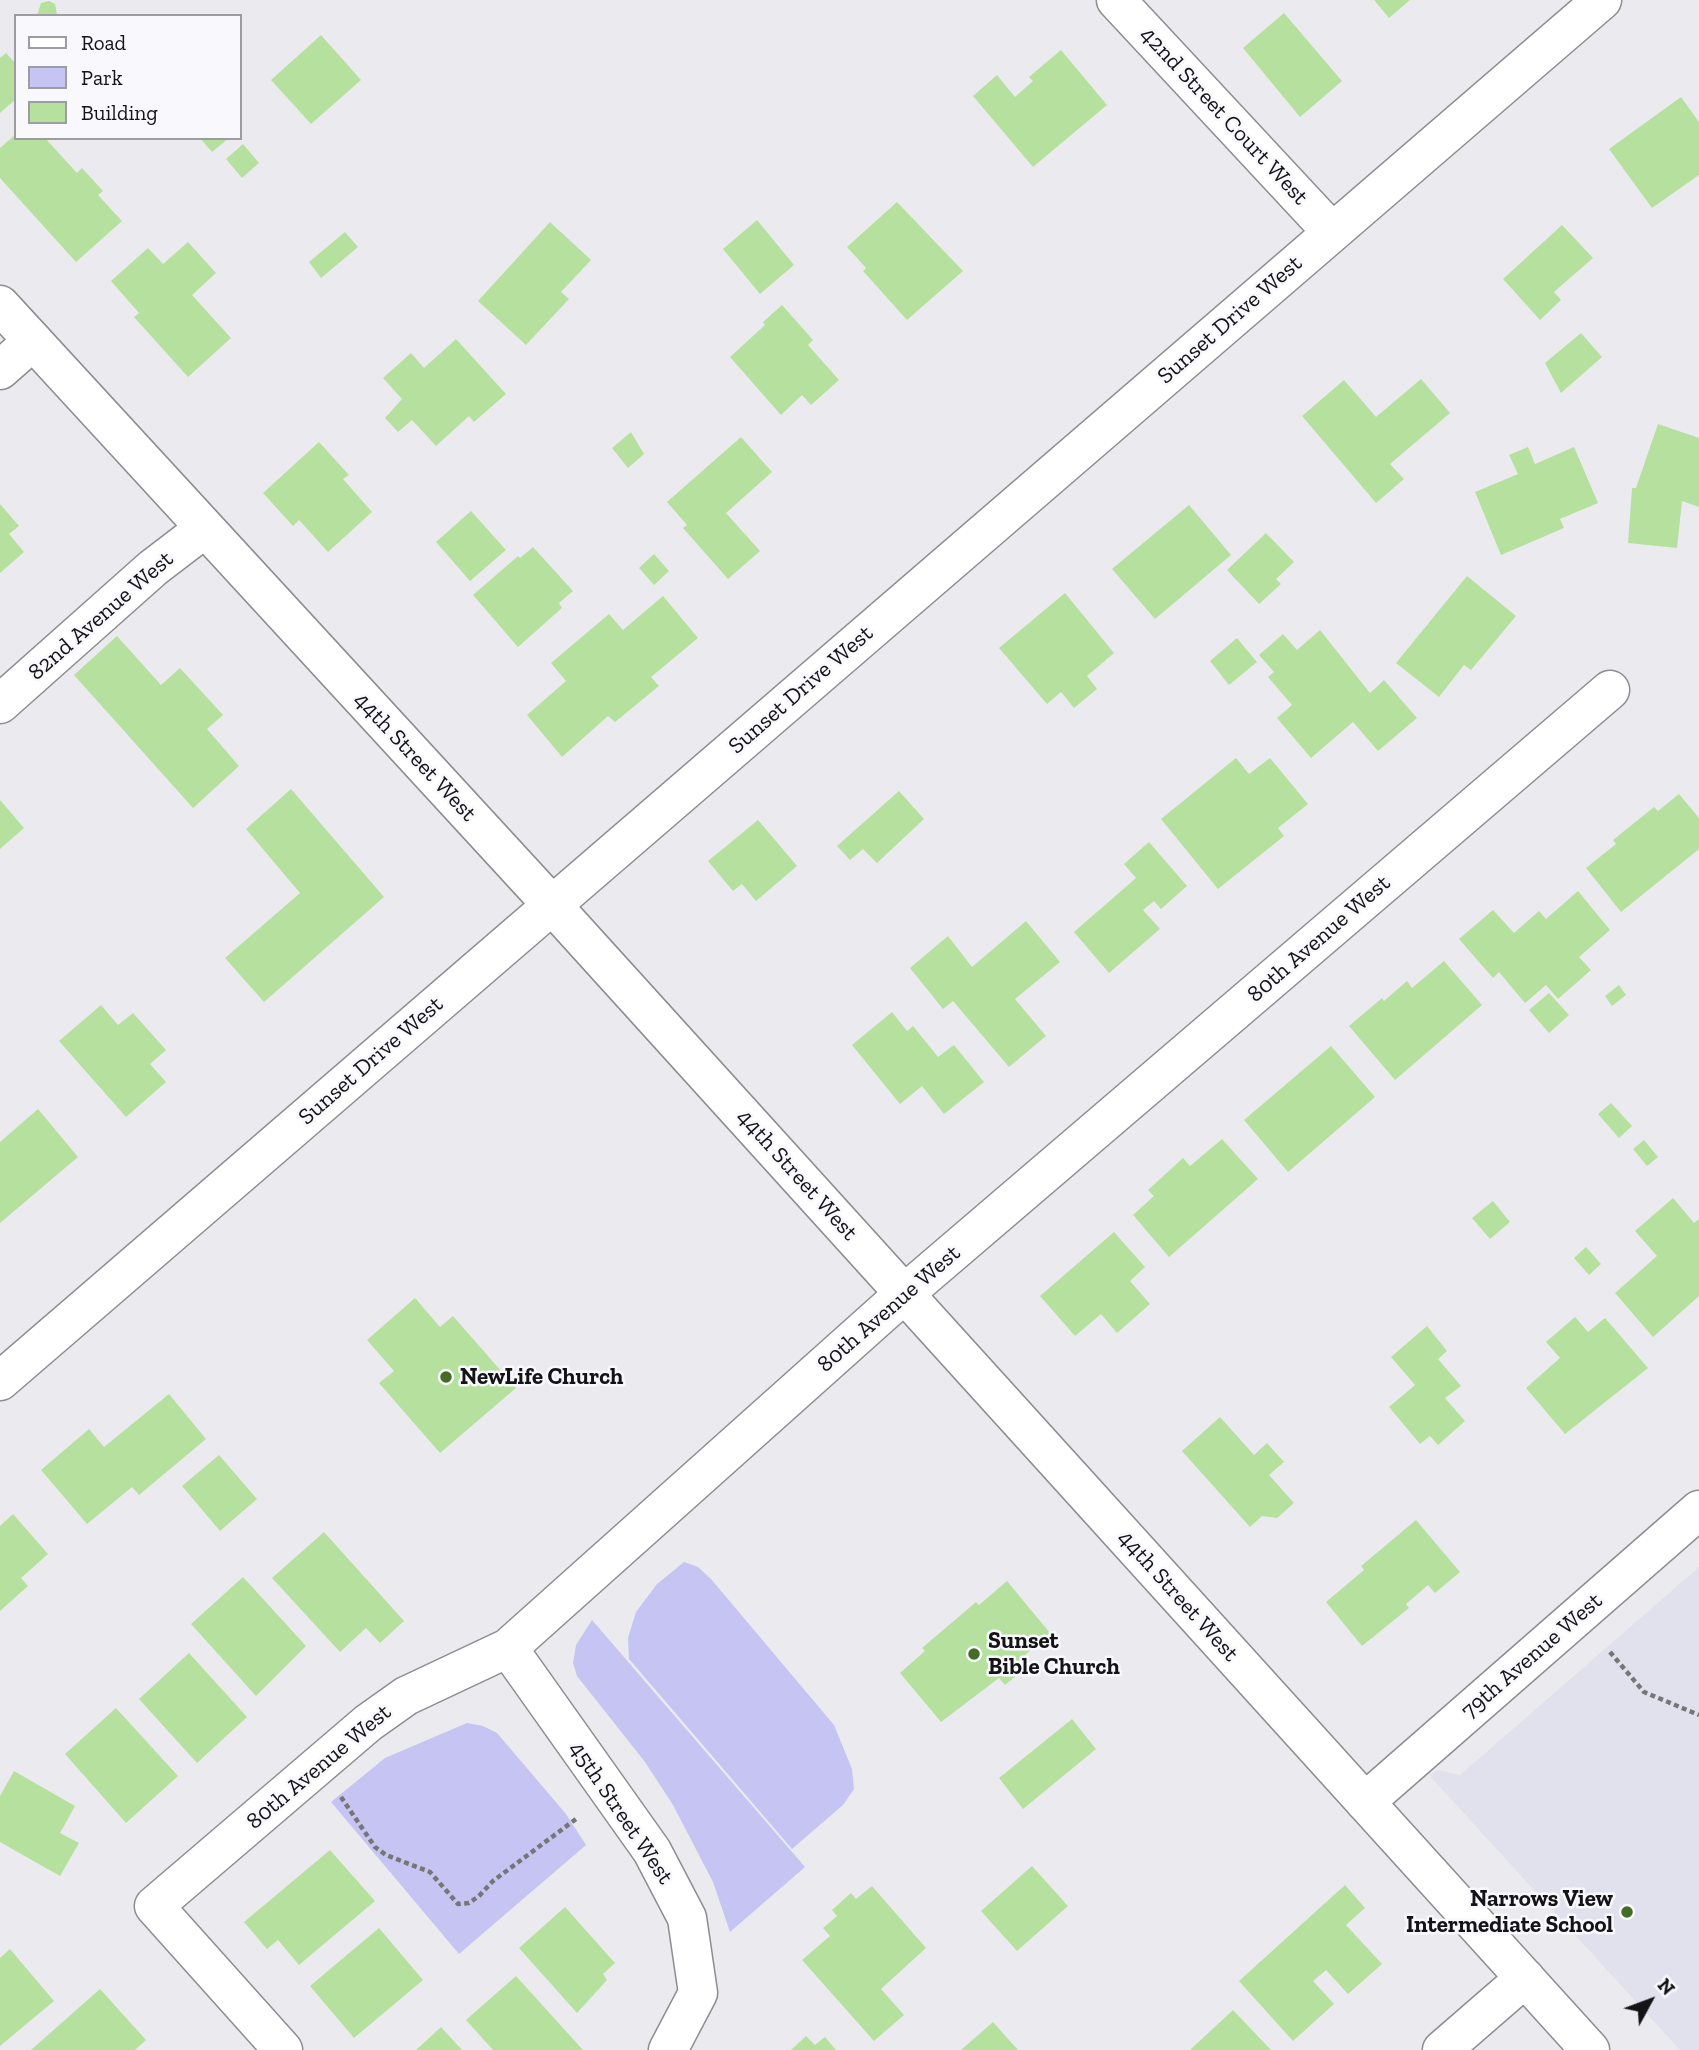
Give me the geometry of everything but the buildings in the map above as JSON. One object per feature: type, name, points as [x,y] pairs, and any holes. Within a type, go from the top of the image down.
[{"type":"street","name":"42nd Street Court West","points":[[1116,0],[1332,232]]},
{"type":"street","name":"Sunset Drive West","points":[[0,1381],[1602,0]]},
{"type":"street","name":"44th Street West","points":[[0,305],[552,905],[1590,2050]]},
{"type":"street","points":[[0,370],[33,341]]},
{"type":"street","name":"82nd Avenue West","points":[[0,704],[153,568],[204,529]]},
{"type":"street","name":"80th Avenue West","points":[[283,2050],[154,1906],[368,1723],[406,1696],[508,1648],[904,1294],[1610,690]]},
{"type":"street","name":"79th Avenue West","points":[[1365,1802],[1699,1510]]},
{"type":"street","name":"45th Street West","points":[[508,1648],[652,1851],[687,1918],[698,1993],[668,2050]]},
{"type":"street","points":[[1442,2050],[1525,1978]]},
{"type":"path","points":[[1610,1652],[1644,1692],[1699,1715]]},
{"type":"path","points":[[345,1801],[375,1847],[386,1855],[430,1872],[458,1904],[469,1903],[479,1896],[493,1881],[576,1819]]},
{"type":"shaded area","name":"Narrows View Intermediate School","points":[[1699,1567],[1699,2050],[1680,2050],[1429,1775],[1438,1770],[1460,1775]]},
{"type":"green space","points":[[684,1562],[698,1567],[711,1579],[834,1725],[852,1769],[854,1789],[843,1805],[792,1849],[629,1659],[628,1638],[636,1612],[657,1584]]},
{"type":"green space","points":[[592,1620],[805,1867],[730,1932],[713,1882],[673,1805],[645,1762],[577,1676],[573,1663],[576,1645]]},
{"type":"green space","points":[[467,1723],[483,1726],[497,1733],[566,1814],[586,1845],[459,1954],[331,1802],[385,1758]]},
{"type":"place","name":"NewLife Church","points":[[446,1377]]},
{"type":"place","name":"Sunset Bible Church","points":[[974,1654]]},
{"type":"place","name":"Narrows View Intermediate School","points":[[1627,1912]]}]
